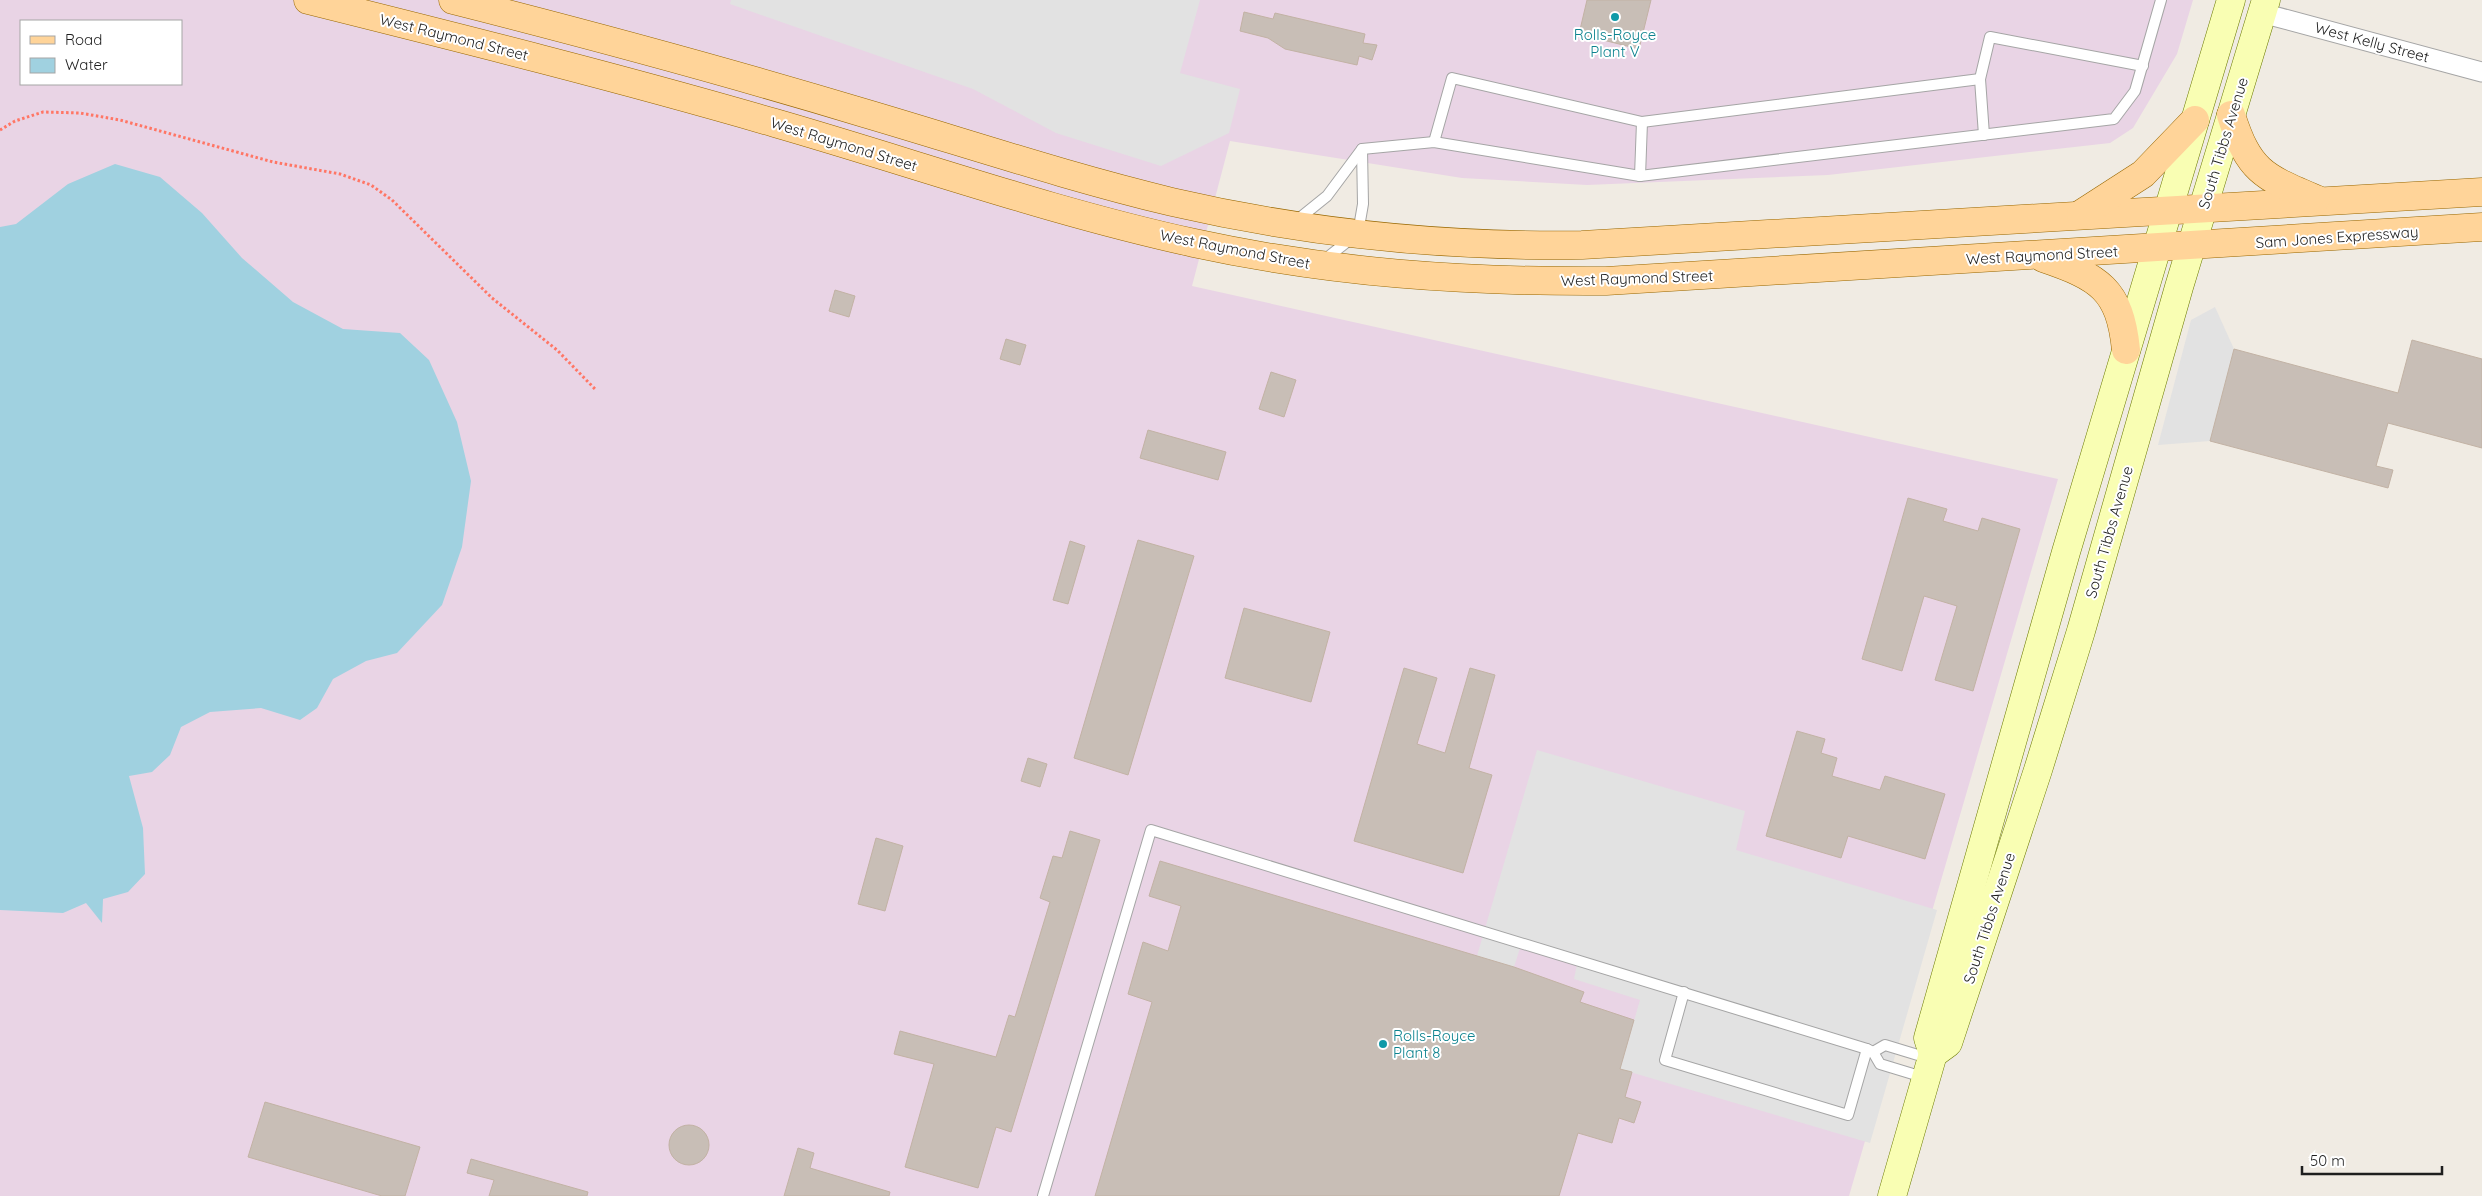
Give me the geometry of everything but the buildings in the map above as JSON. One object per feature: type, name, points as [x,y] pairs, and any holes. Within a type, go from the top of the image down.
[{"type":"main road","name":"West Raymond Street","points":[[308,0],[624,80],[1048,205],[1191,242],[1317,265],[1385,274],[1476,280],[1606,281],[2192,246]]},
{"type":"main road","points":[[454,0],[634,47],[1161,199],[1291,225],[1394,238],[1460,244],[1572,245],[2482,192]]},
{"type":"main road","name":"South Tibbs Avenue","points":[[1892,1196],[1930,1064],[1928,1038],[2003,769],[2230,0]]},
{"type":"main road","name":"South Tibbs Avenue","points":[[1930,1064],[1948,1043],[2038,770],[2202,209],[2264,7]]},
{"type":"main road","points":[[624,80],[634,47]]},
{"type":"main road","points":[[2231,115],[2243,148],[2260,172],[2273,180],[2322,202]]},
{"type":"main road","points":[[2076,217],[2104,201],[2143,174],[2195,120]]},
{"type":"main road","name":"Sam Jones Expressway","points":[[2192,246],[2482,228]]},
{"type":"main road","points":[[2035,255],[2068,267],[2093,279],[2106,290],[2118,307],[2124,327],[2126,350]]},
{"type":"street","name":"West Kelly Street","points":[[2264,7],[2482,72]]},
{"type":"lane","points":[[1291,225],[1327,196],[1362,149],[1434,142],[1640,176],[2114,118],[2136,91],[2161,0]]},
{"type":"lane","points":[[1984,135],[1980,79],[1990,37],[2143,66]]},
{"type":"lane","points":[[1434,142],[1452,78],[1642,122],[1980,79]]},
{"type":"lane","points":[[1640,176],[1642,122]]},
{"type":"lane","points":[[1317,265],[1358,233],[1363,204],[1362,149]]},
{"type":"lane","points":[[1043,1196],[1152,830],[1870,1050],[1885,1045],[1930,1064]]},
{"type":"lane","points":[[1684,992],[1665,1060],[1848,1115],[1870,1050]]},
{"type":"lane","points":[[1870,1050],[1880,1064],[1930,1064]]},
{"type":"path","points":[[0,130],[15,121],[43,112],[80,113],[120,120],[273,162],[340,174],[371,185],[392,200],[492,298],[557,350],[595,389]]},
{"type":"shaded area","points":[[0,0],[2193,0],[2177,54],[2133,128],[2110,143],[1828,175],[1587,185],[1462,178],[1230,141],[1192,286],[2058,479],[1849,1196],[0,1196]]},
{"type":"shaded area","points":[[731,0],[1200,0],[1180,73],[1240,89],[1229,133],[1161,166],[1056,133],[973,89],[730,4]]},
{"type":"shaded area","points":[[2215,307],[2234,349],[2210,441],[2158,445],[2191,320]]},
{"type":"shaded area","points":[[1537,750],[1745,811],[1736,850],[1937,910],[1870,1143],[1620,1069],[1640,1000],[1574,979],[1577,964],[1520,948],[1514,967],[1477,956]]},
{"type":"water","points":[[115,164],[160,177],[202,213],[242,258],[293,302],[343,329],[400,333],[429,360],[457,422],[471,481],[462,547],[442,605],[397,653],[366,661],[333,679],[317,708],[300,720],[261,708],[210,712],[181,727],[170,755],[152,772],[129,776],[143,828],[145,874],[128,892],[103,899],[102,923],[86,903],[63,913],[0,910],[0,227],[16,224],[68,184]]},
{"type":"place","name":"Rolls-Royce Plant V","points":[[1615,17]]},
{"type":"place","name":"Rolls-Royce Plant 8","points":[[1383,1044]]}]
